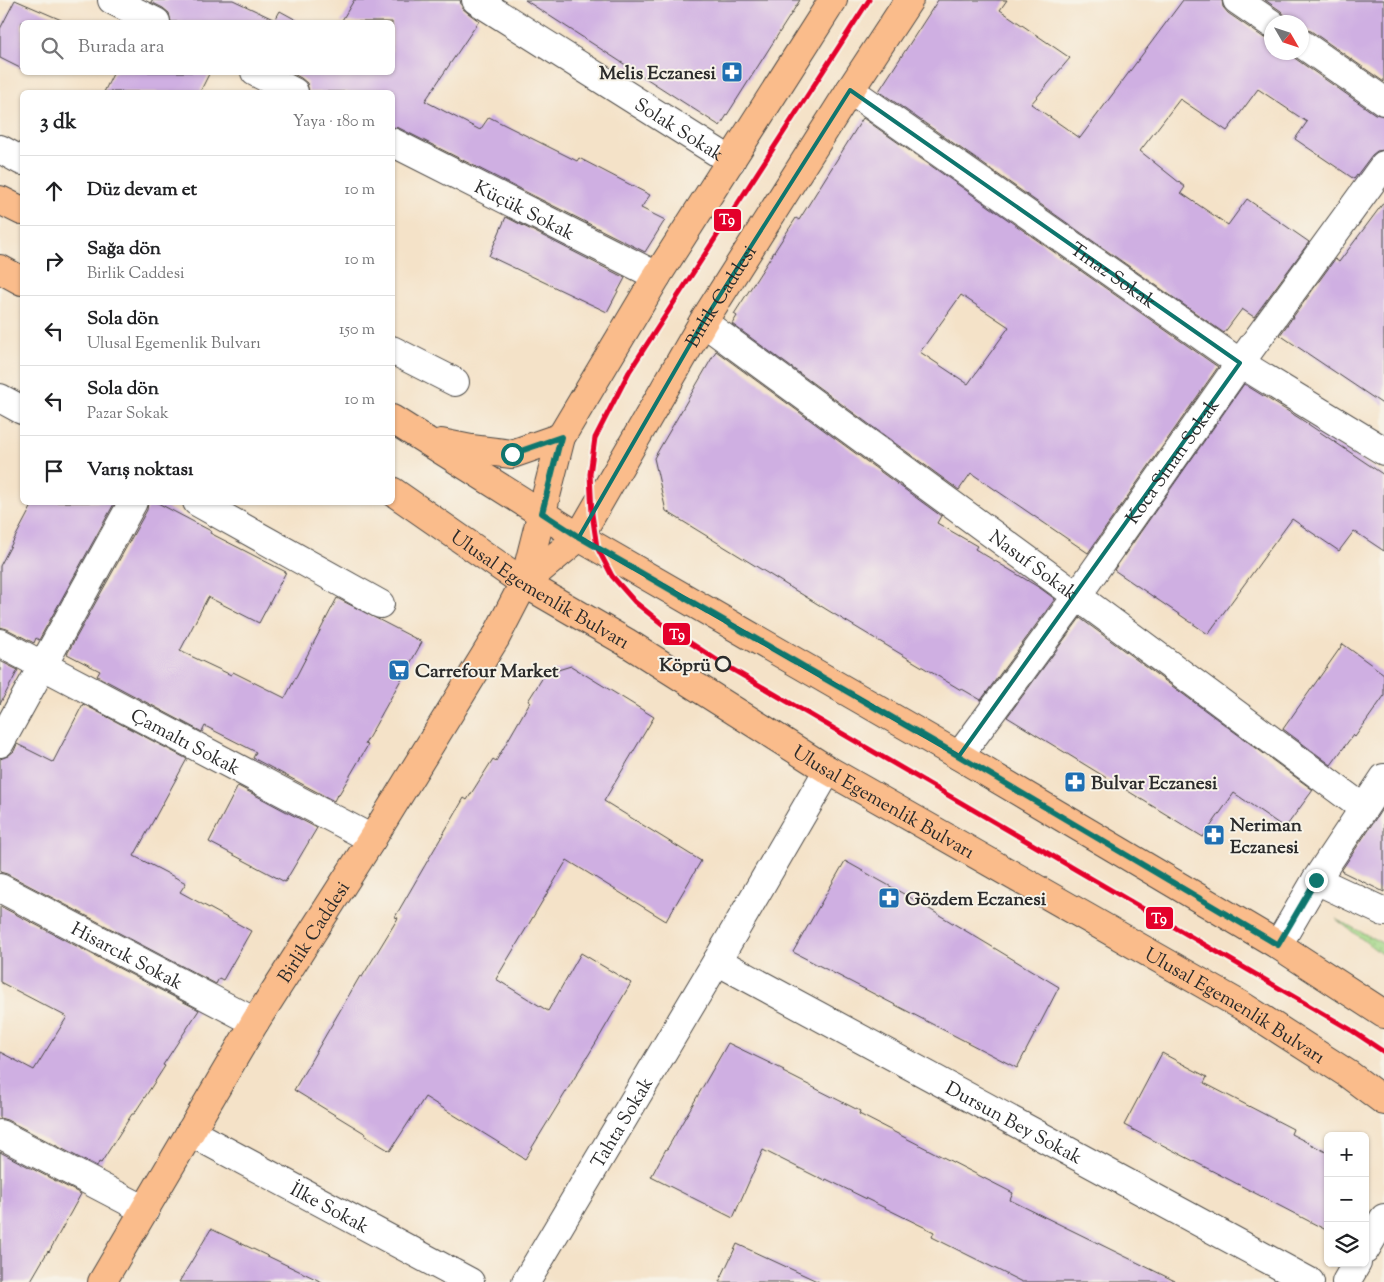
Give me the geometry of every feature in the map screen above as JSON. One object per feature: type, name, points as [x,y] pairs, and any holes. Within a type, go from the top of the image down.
[{"type":"main road","name":"Birlik Caddesi","points":[[102,1282],[255,1022],[372,838],[494,639],[524,583],[561,437],[657,276],[833,0]]},
{"type":"main road","name":"Birlik Caddesi","points":[[524,583],[579,537],[703,322],[908,0]]},
{"type":"main road","points":[[0,200],[20,210]]},
{"type":"main road","points":[[0,269],[20,280]]},
{"type":"main road","points":[[395,421],[579,537],[959,756],[1278,945],[1384,1014]]},
{"type":"main road","points":[[425,440],[471,449],[512,454],[561,437]]},
{"type":"main road","name":"Ulusal Egemenlik Bulvarı","points":[[395,493],[524,583],[626,642],[828,770],[1244,1007],[1348,1074],[1384,1101]]},
{"type":"street","points":[[112,0],[152,20]]},
{"type":"street","name":"Solak Sokak","points":[[476,0],[731,160]]},
{"type":"street","points":[[1237,0],[1264,19]]},
{"type":"street","points":[[1309,49],[1384,101]]},
{"type":"street","points":[[261,75],[290,90]]},
{"type":"street","name":"Tınaz Sokak","points":[[850,90],[1240,363],[1384,451]]},
{"type":"street","name":"Küçük Sokak","points":[[395,144],[657,276]]},
{"type":"street","points":[[0,149],[20,159]]},
{"type":"street","name":"Koca Sinan Sokak","points":[[959,756],[1077,596],[1240,363],[1384,165]]},
{"type":"street","name":"Nasuf Sokak","points":[[703,322],[1363,808]]},
{"type":"street","points":[[395,352],[455,382]]},
{"type":"street","points":[[0,398],[20,409]]},
{"type":"street","points":[[0,743],[131,505]]},
{"type":"street","points":[[202,505],[380,604]]},
{"type":"street","name":"Çamaltı Sokak","points":[[0,643],[372,838]]},
{"type":"street","name":"Tahta Sokak","points":[[526,1282],[717,962],[828,770]]},
{"type":"street","points":[[1278,945],[1316,880],[1384,778]]},
{"type":"street","points":[[1316,880],[1384,912]]},
{"type":"street","name":"Hisarcık Sokak","points":[[0,888],[255,1022]]},
{"type":"street","name":"Dursun Bey Sokak","points":[[717,962],[1310,1282]]},
{"type":"street","name":"İlke Sokak","points":[[190,1132],[470,1282]]},
{"type":"street","points":[[0,1134],[144,1210]]},
{"type":"street","points":[[1369,1243],[1384,1218]]},
{"type":"street","points":[[1346,1282],[1355,1267]]},
{"type":"highlighted area","points":[[850,90],[1240,363],[959,756],[579,537],[703,322]]},
{"type":"green space","points":[[1336,919],[1384,944],[1384,956]]},
{"type":"building","points":[[15,0],[61,20],[20,20],[20,68],[0,58],[0,29]]},
{"type":"building","points":[[152,0],[233,0],[275,20],[171,20],[169,13],[151,2]]},
{"type":"building","points":[[354,0],[460,0],[462,8],[479,21],[425,101],[480,130],[489,117],[577,161],[579,158],[650,195],[641,208],[665,220],[645,252],[395,127],[395,90],[309,90],[307,83],[296,75],[395,75],[395,20],[342,20]]},
{"type":"building","points":[[525,0],[800,0],[720,126]]},
{"type":"building","points":[[938,0],[1007,0],[1000,10],[1070,58],[1031,104],[1080,138],[1183,0],[1222,0],[1223,7],[1228,13],[1264,37],[1264,60],[1297,60],[1375,114],[1384,116],[1384,150],[1377,151],[1372,155],[1354,179],[1295,139],[1307,122],[1258,89],[1227,131],[1180,99],[1140,151],[1185,187],[1181,193],[1228,225],[1247,199],[1309,242],[1254,317],[1242,309],[1224,333],[879,91]]},
{"type":"building","points":[[1265,0],[1384,0],[1384,82],[1309,31],[1309,15],[1284,15]]},
{"type":"building","points":[[280,11],[296,20],[275,20]]},
{"type":"building","points":[[112,75],[208,75],[201,90],[105,90]]},
{"type":"building","points":[[863,118],[1218,367],[1088,553],[971,473],[959,490],[732,324],[737,316],[734,314],[796,218],[799,220]],"holes":[[[961,295],[1009,327],[968,384],[920,352]]]},
{"type":"building","points":[[1384,202],[1384,405],[1280,335],[1335,259],[1339,262]]},
{"type":"building","points":[[506,217],[625,278],[607,312],[489,256]]},
{"type":"building","points":[[716,351],[941,516],[937,523],[977,546],[975,549],[1055,599],[981,700],[829,611],[666,511],[654,458]]},
{"type":"building","points":[[1244,384],[1384,475],[1384,551],[1354,531],[1339,551],[1292,519],[1208,634],[1114,570]]},
{"type":"building","points":[[32,505],[113,505],[39,640],[36,638],[34,643],[0,627],[0,566]]},
{"type":"building","points":[[148,505],[162,505],[211,531],[210,533],[286,572],[259,623],[208,597],[180,651],[231,675],[233,672],[285,698],[337,598],[422,642],[365,744],[368,745],[334,801],[253,758],[256,752],[205,726],[202,732],[97,676],[100,671],[67,654],[147,510]]},
{"type":"building","points":[[1080,618],[1313,790],[1285,828],[1234,793],[1203,837],[1007,717]]},
{"type":"building","points":[[1343,644],[1384,674],[1384,696],[1355,737],[1353,735],[1331,765],[1283,729]]},
{"type":"building","points":[[0,661],[18,670],[0,704]]},
{"type":"building","points":[[571,666],[654,717],[604,801],[701,861],[666,921],[567,860],[496,979],[548,1011],[581,953],[631,983],[525,1159],[425,1097],[390,1151],[294,1090],[360,976],[362,977],[398,918],[395,917],[464,798],[467,800],[493,759],[496,761],[530,702],[528,701],[545,674]]},
{"type":"building","points":[[83,704],[187,759],[134,856],[186,883],[180,892],[251,931],[223,980],[219,978],[216,984],[0,872],[0,759],[14,751],[17,744],[53,762]]},
{"type":"building","points":[[238,786],[317,828],[285,882],[209,842]]},
{"type":"building","points":[[1384,806],[1384,892],[1341,871]]},
{"type":"building","points":[[845,861],[911,898],[1059,987],[1017,1068],[793,952]]},
{"type":"building","points":[[0,906],[199,1010],[134,1114],[132,1114],[97,1167],[0,1118],[0,1052],[34,1070],[67,1017],[0,982]]},
{"type":"building","points":[[728,1043],[784,1070],[783,1072],[860,1111],[859,1114],[1013,1193],[1010,1200],[1177,1282],[1022,1282],[932,1237],[934,1232],[763,1150],[733,1218],[651,1177]]},
{"type":"building","points":[[1162,1053],[1207,1077],[1204,1083],[1293,1129],[1291,1134],[1324,1151],[1324,1229],[1124,1125]]},
{"type":"building","points":[[0,1152],[81,1194],[30,1282],[0,1282]]},
{"type":"building","points":[[211,1229],[322,1282],[179,1282]]},
{"type":"building","points":[[737,1244],[819,1282],[719,1282]]},
{"type":"transit line","name":"T9","points":[[869,0],[629,372],[595,438],[590,474],[592,514],[597,547],[612,576],[635,602],[666,627],[723,664],[1351,1030],[1384,1052]]},
{"type":"place","name":"Melis Eczanesi","points":[[732,72]]},
{"type":"place","name":"Köprü","points":[[723,664]]},
{"type":"place","name":"Carrefour Market","points":[[399,670]]},
{"type":"place","name":"Bulvar Eczanesi","points":[[1075,782]]},
{"type":"place","name":"Neriman Eczanesi","points":[[1214,835]]},
{"type":"place","name":"Gözdem Eczanesi","points":[[889,898]]},
{"type":"route","points":[[512,454],[561,437],[542,513],[579,537],[959,756],[1278,945],[1316,880]]}]
